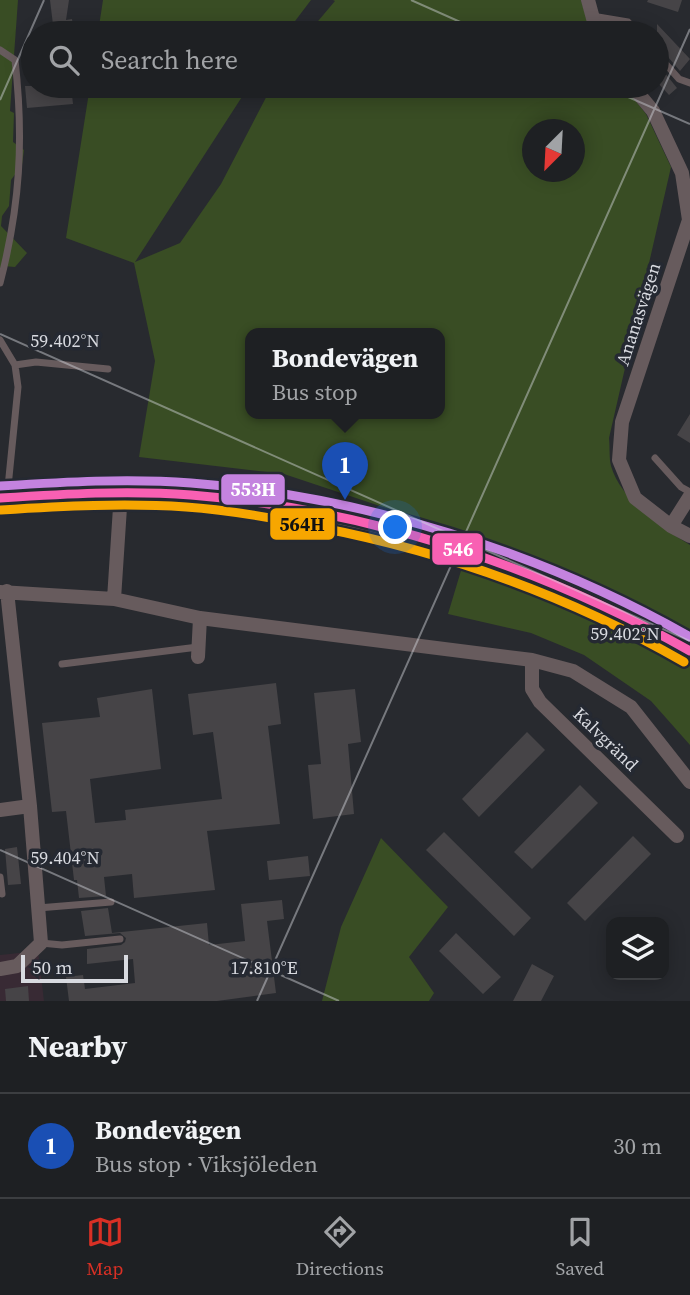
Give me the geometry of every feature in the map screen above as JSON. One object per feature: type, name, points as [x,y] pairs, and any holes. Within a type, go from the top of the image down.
[{"type":"main road","points":[[4,498],[121,492],[237,499],[368,523],[427,539],[521,571],[600,603],[652,628],[687,649]]},
{"type":"street","points":[[587,0],[593,21]]},
{"type":"street","name":"Ananasvägen","points":[[642,98],[653,111],[682,173],[690,220],[622,422],[619,460],[635,498],[690,537]]},
{"type":"street","points":[[114,599],[121,492]]},
{"type":"street","points":[[671,526],[690,494]]},
{"type":"street","points":[[0,969],[17,966],[40,943],[30,806],[4,591],[114,599],[200,618],[532,660],[573,671],[631,707],[690,782]]},
{"type":"street","points":[[198,652],[200,618]]},
{"type":"street","name":"Kalvgränd","points":[[532,660],[532,690],[540,702],[677,835]]},
{"type":"street","points":[[0,810],[30,806]]},
{"type":"lane","points":[[592,16],[622,21]]},
{"type":"lane","points":[[0,50],[15,60],[21,110],[20,167],[14,225],[0,283]]},
{"type":"lane","points":[[669,68],[679,79],[690,83]]},
{"type":"lane","points":[[0,340],[15,365],[18,387],[4,498]]},
{"type":"lane","points":[[15,365],[36,362],[108,369]]},
{"type":"lane","points":[[655,458],[690,494]]},
{"type":"lane","points":[[62,664],[198,652]]},
{"type":"lane","points":[[0,877],[2,894]]},
{"type":"lane","points":[[37,908],[111,902]]},
{"type":"lane","points":[[40,943],[62,946],[120,939]]},
{"type":"shaded area","points":[[38,951],[44,1001],[0,1001],[0,955]]},
{"type":"green space","points":[[0,0],[18,0],[10,111],[14,113],[13,142],[24,150],[22,165],[11,180],[9,206],[2,216],[1,226],[27,253],[15,267],[3,266],[0,273]]},
{"type":"green space","points":[[103,0],[311,0],[295,21],[100,21]]},
{"type":"green space","points":[[333,0],[581,0],[587,21],[318,21],[335,1]]},
{"type":"green space","points":[[88,98],[241,98],[135,262],[180,243],[221,184],[266,98],[633,98],[646,114],[671,167],[609,438],[610,463],[616,478],[633,501],[655,521],[690,545],[690,633],[634,603],[515,551],[284,474],[139,457],[155,361],[134,263],[66,238]]},
{"type":"green space","points":[[463,564],[527,584],[690,663],[690,745],[651,701],[584,655],[531,633],[448,614]]},
{"type":"green space","points":[[381,838],[448,907],[409,957],[434,993],[429,1001],[322,1001],[341,927]]},
{"type":"building","points":[[50,0],[69,0],[66,20],[72,21],[53,21]]},
{"type":"building","points":[[682,0],[678,12],[647,2]]},
{"type":"building","points":[[669,37],[690,59],[680,71],[669,58]]},
{"type":"building","points":[[669,78],[677,88],[669,95]]},
{"type":"building","points":[[26,98],[72,98],[73,104],[27,108]]},
{"type":"building","points":[[690,414],[690,443],[677,435]]},
{"type":"building","points":[[276,683],[281,724],[268,726],[280,824],[207,831],[215,890],[134,898],[132,874],[104,877],[106,896],[79,898],[77,880],[74,880],[66,811],[52,812],[42,723],[100,717],[97,698],[152,689],[161,769],[90,779],[95,823],[126,820],[125,810],[222,799],[213,732],[193,735],[188,694]]},
{"type":"building","points":[[355,689],[361,742],[348,744],[354,814],[313,819],[308,765],[321,764],[314,693]]},
{"type":"building","points":[[527,732],[545,750],[479,817],[462,799]]},
{"type":"building","points":[[580,785],[598,803],[532,869],[514,852]]},
{"type":"building","points":[[444,832],[531,918],[514,936],[426,850]]},
{"type":"building","points":[[633,836],[651,854],[585,921],[567,903]]},
{"type":"building","points":[[17,847],[21,884],[8,885],[5,849]]},
{"type":"building","points":[[308,856],[310,876],[269,880],[267,861]]},
{"type":"building","points":[[282,900],[284,919],[267,921],[276,993],[217,1001],[69,1001],[66,977],[83,975],[85,989],[135,983],[133,959],[87,964],[87,949],[121,945],[126,938],[120,933],[85,936],[81,911],[108,908],[112,933],[207,923],[209,945],[245,941],[241,904]]},
{"type":"building","points":[[456,933],[501,977],[483,994],[439,951]]},
{"type":"building","points":[[532,964],[554,976],[541,1001],[513,1001]]},
{"type":"building","points":[[28,986],[29,1001],[6,1001],[5,989]]},
{"type":"transit line","name":"553H","points":[[0,486],[96,481],[191,483],[256,490],[385,515],[512,554],[573,579],[690,637]]},
{"type":"transit line","name":"546","points":[[0,498],[96,493],[191,495],[321,513],[449,546],[511,568],[573,592],[690,651]]},
{"type":"transit line","name":"564H","points":[[1,510],[140,505],[186,507],[268,518],[365,537],[460,563],[552,597],[641,638],[684,662]]},
{"type":"place","name":"Bondevägen","points":[[345,500]]}]
